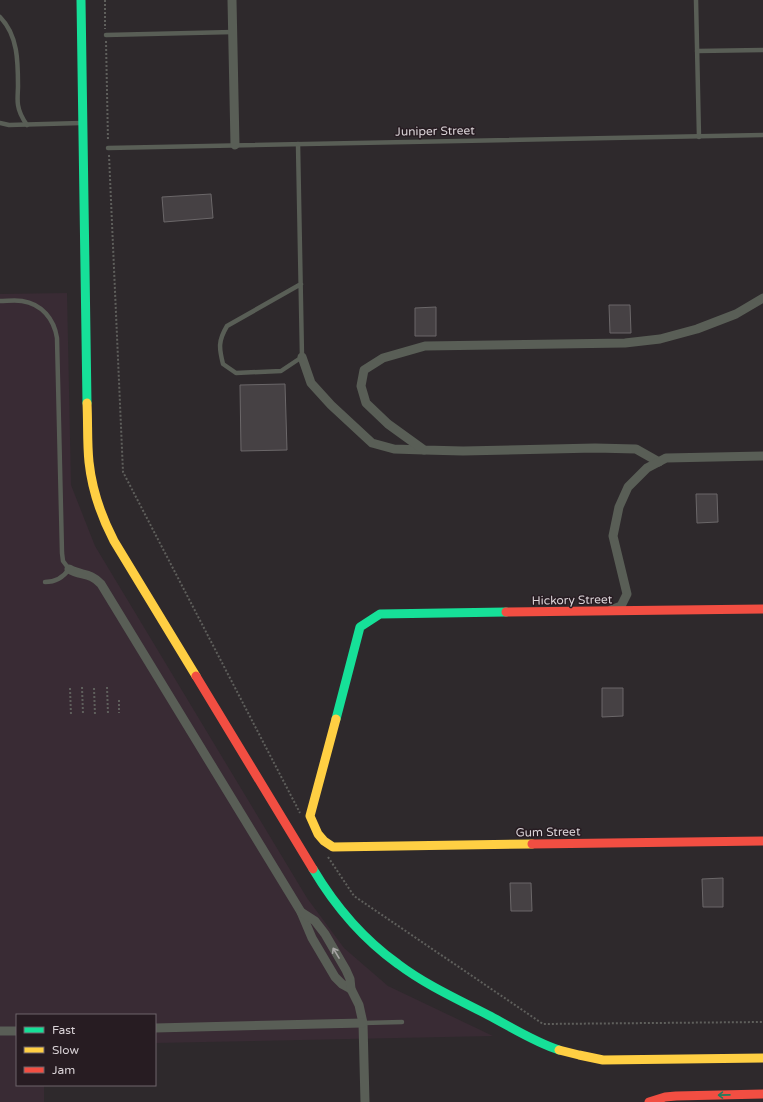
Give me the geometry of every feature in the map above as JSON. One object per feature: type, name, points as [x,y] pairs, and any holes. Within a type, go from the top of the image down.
[{"type":"street","points":[[80,0],[88,449],[90,474],[98,508],[108,531],[317,876],[334,901],[361,933],[402,968],[433,987],[540,1043],[578,1056],[603,1060],[763,1058]]},
{"type":"street","points":[[232,0],[235,145]]},
{"type":"street","points":[[424,450],[388,424],[366,403],[361,386],[364,370],[383,358],[425,346],[625,343],[660,339],[697,329],[736,314],[763,298]]},
{"type":"street","points":[[302,357],[311,383],[331,406],[372,443],[394,449],[463,451],[595,448],[636,449],[659,462]]},
{"type":"street","points":[[610,611],[621,606],[627,594],[613,536],[619,507],[628,487],[647,468],[666,458],[763,456]]},
{"type":"street","points":[[69,569],[89,575],[101,584],[301,912],[312,938],[336,977],[342,984],[351,989]]},
{"type":"street","name":"Hickory Street","points":[[333,847],[324,841],[315,830],[310,816],[360,627],[380,614],[763,609]]},
{"type":"street","name":"Gum Street","points":[[333,847],[763,841]]},
{"type":"street","points":[[301,912],[315,922],[325,934],[350,978],[351,989],[359,1005],[363,1023],[365,1102]]},
{"type":"street","points":[[156,1028],[363,1023]]},
{"type":"street","points":[[0,1031],[16,1031]]},
{"type":"street","points":[[649,1102],[665,1097],[676,1096],[741,1098],[763,1094]]},
{"type":"lane","points":[[696,0],[699,137]]},
{"type":"lane","points":[[0,17],[11,32],[14,44],[17,60],[18,103],[20,115],[26,125]]},
{"type":"lane","points":[[106,35],[233,32]]},
{"type":"lane","points":[[697,51],[763,50]]},
{"type":"lane","points":[[0,123],[9,125],[83,124]]},
{"type":"lane","name":"Juniper Street","points":[[108,148],[763,135]]},
{"type":"lane","points":[[298,144],[301,284],[302,357],[281,371],[236,373],[223,364],[220,351],[221,337],[227,326],[301,284]]},
{"type":"lane","points":[[0,301],[21,301],[36,306],[47,314],[56,331],[62,557],[69,569],[67,573],[59,578],[45,582]]},
{"type":"lane","points":[[363,1023],[402,1022]]},
{"type":"path","points":[[105,0],[108,148],[123,472],[301,816]]},
{"type":"path","points":[[82,687],[83,714]]},
{"type":"path","points":[[107,687],[108,714]]},
{"type":"path","points":[[70,688],[71,714]]},
{"type":"path","points":[[94,688],[95,715]]},
{"type":"path","points":[[119,700],[119,713]]},
{"type":"path","points":[[328,856],[354,896],[543,1024],[763,1022]]},
{"type":"shaded area","points":[[67,293],[71,485],[95,546],[307,898],[344,948],[388,986],[493,1036],[156,1043],[156,1014],[16,1014],[16,1086],[44,1086],[44,1102],[0,1102],[0,294]]},
{"type":"building","points":[[211,194],[213,218],[164,222],[162,197]]},
{"type":"building","points":[[609,305],[630,305],[631,333],[610,333]]},
{"type":"building","points":[[436,307],[436,336],[415,336],[415,308]]},
{"type":"building","points":[[285,384],[287,450],[241,451],[240,385]]},
{"type":"building","points":[[696,494],[717,494],[718,522],[697,523]]},
{"type":"building","points":[[602,688],[623,688],[623,716],[602,717]]},
{"type":"building","points":[[723,878],[723,907],[703,907],[702,879]]},
{"type":"building","points":[[510,883],[531,883],[532,911],[511,911]]},
{"type":"traffic: fast","points":[[81,0],[87,403]]},
{"type":"traffic: fast","points":[[336,719],[360,627],[380,614],[506,612]]},
{"type":"traffic: fast","points":[[313,869],[340,909],[373,944],[398,964],[420,979],[442,991],[532,1039],[559,1050]]},
{"type":"traffic: slow","points":[[87,403],[89,462],[92,483],[101,512],[114,541],[196,676]]},
{"type":"traffic: slow","points":[[336,719],[310,816],[318,834],[324,841],[333,847],[532,844]]},
{"type":"traffic: slow","points":[[559,1050],[603,1060],[763,1058]]},
{"type":"traffic: jam","points":[[506,612],[763,609]]},
{"type":"traffic: jam","points":[[196,676],[313,869]]},
{"type":"traffic: jam","points":[[532,844],[763,841]]},
{"type":"traffic: jam","points":[[649,1102],[665,1097],[676,1096],[763,1094]]}]
